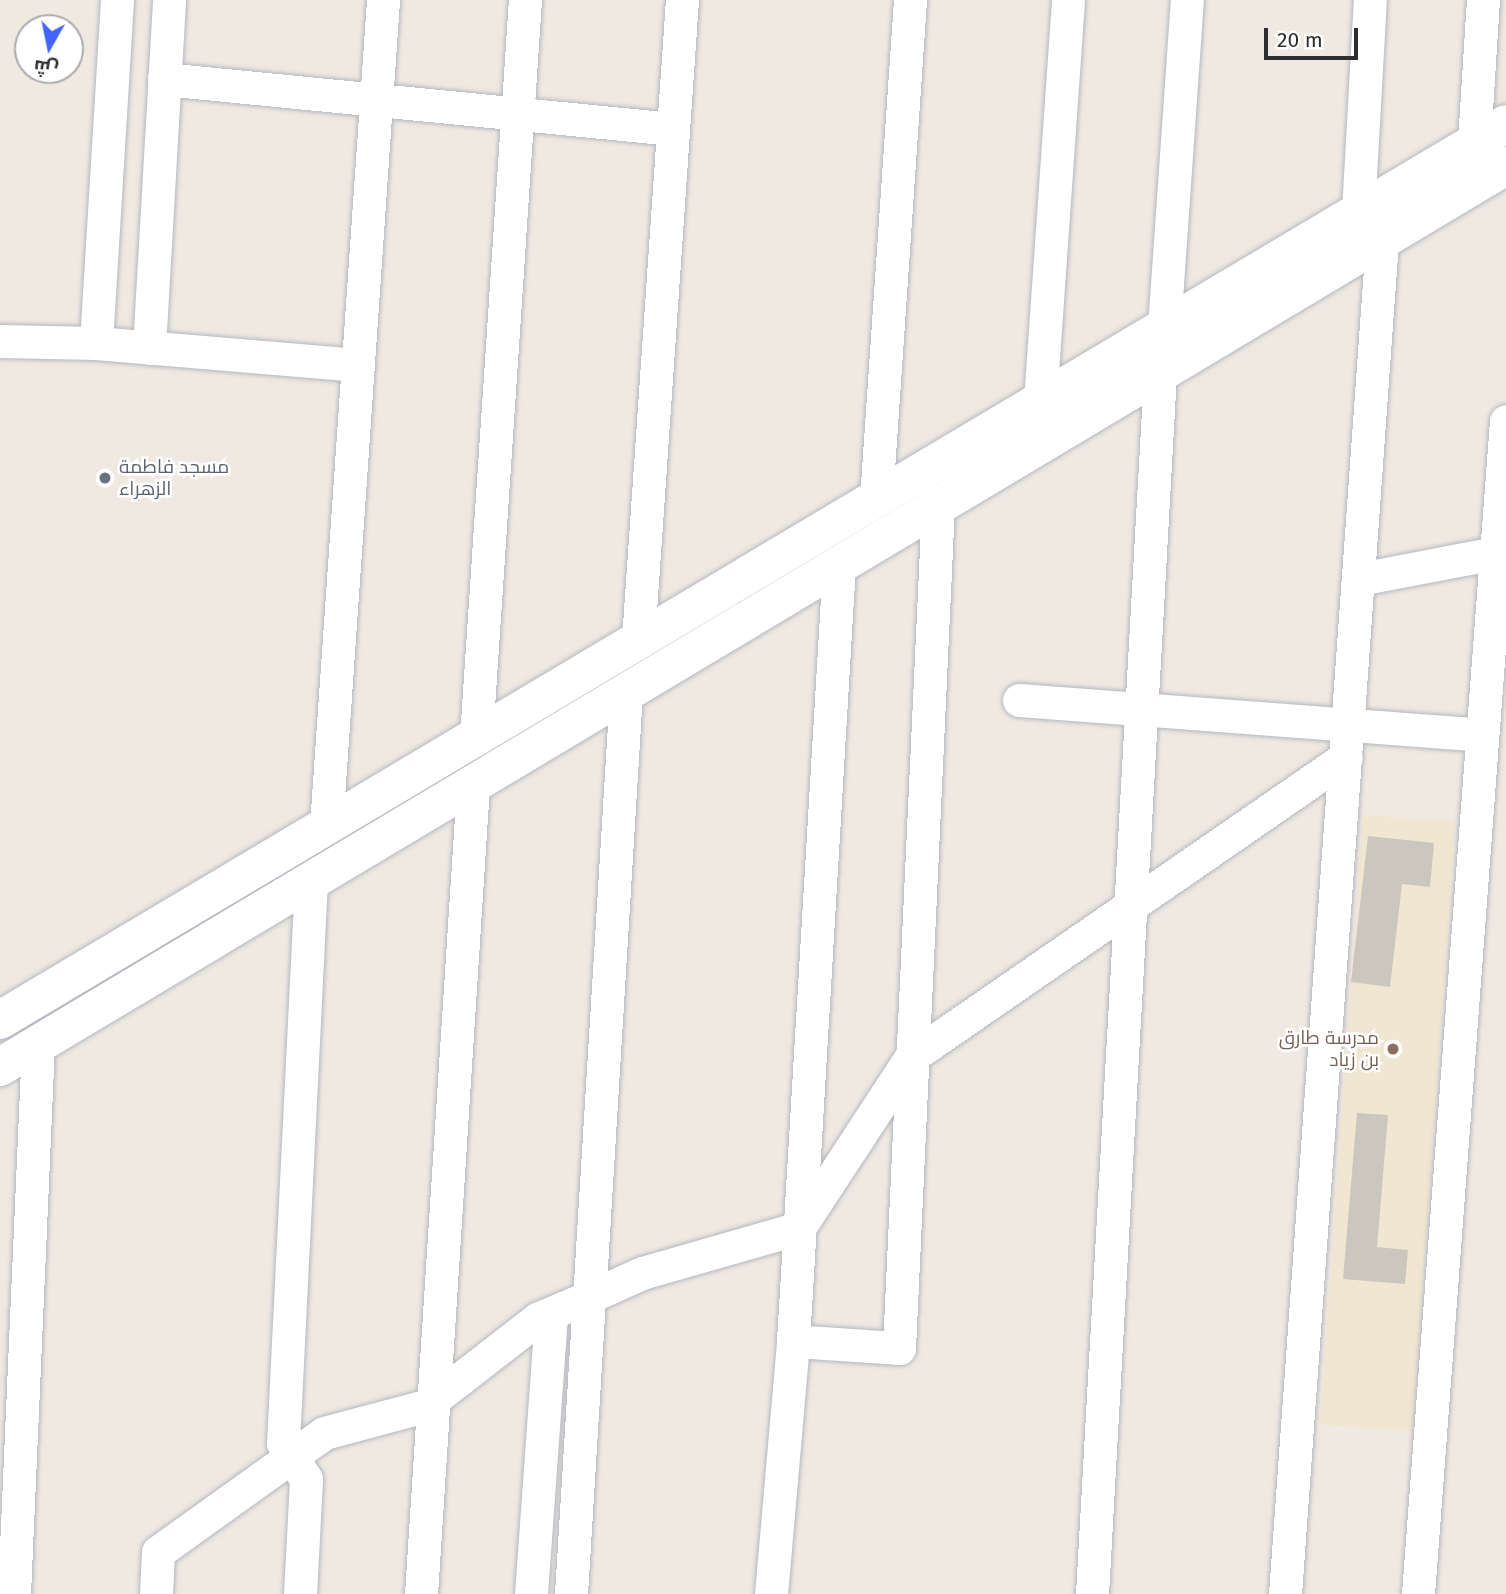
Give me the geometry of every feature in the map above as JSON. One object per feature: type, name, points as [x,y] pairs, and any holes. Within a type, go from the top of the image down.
[{"type":"main road","points":[[0,1020],[1490,133]]},
{"type":"main road","points":[[0,1067],[1506,166]]},
{"type":"street","points":[[96,343],[117,0]]},
{"type":"street","points":[[149,348],[169,0]]},
{"type":"street","points":[[326,826],[383,0]]},
{"type":"street","points":[[476,737],[524,0]]},
{"type":"street","points":[[638,640],[682,0]]},
{"type":"street","points":[[877,499],[909,0]]},
{"type":"street","points":[[1040,401],[1068,0]]},
{"type":"street","points":[[1164,327],[1187,0]]},
{"type":"street","points":[[1358,212],[1370,0]]},
{"type":"street","points":[[1483,0],[1490,133]]},
{"type":"street","points":[[164,79],[376,102],[673,129]]},
{"type":"street","points":[[1286,1594],[1382,241]]},
{"type":"street","points":[[0,341],[96,343],[358,365]]},
{"type":"street","points":[[1092,1594],[1160,373]]},
{"type":"street","points":[[1418,1594],[1482,735],[1500,552],[1506,421]]},
{"type":"street","points":[[793,1341],[898,1348],[938,506]]},
{"type":"street","points":[[1359,579],[1500,552]]},
{"type":"street","points":[[771,1594],[793,1341],[839,565]]},
{"type":"street","points":[[571,1594],[626,693]]},
{"type":"street","points":[[1019,699],[1482,735]]},
{"type":"street","points":[[156,1594],[158,1552],[324,1433],[425,1406],[537,1319],[642,1273],[799,1228],[911,1058],[1346,757]]},
{"type":"street","points":[[421,1594],[472,785]]},
{"type":"street","points":[[300,1594],[306,1479],[294,1455],[283,1443],[311,881]]},
{"type":"street","points":[[14,1594],[38,1044]]},
{"type":"street","points":[[531,1594],[551,1314]]},
{"type":"shaded area","points":[[1363,815],[1455,821],[1412,1431],[1320,1425]]},
{"type":"building","points":[[1368,836],[1434,843],[1430,887],[1402,884],[1390,987],[1351,982]]},
{"type":"building","points":[[1357,1113],[1388,1115],[1377,1247],[1408,1250],[1405,1284],[1343,1279]]},
{"type":"place","name":"مسجد فاطمة الزهراء","points":[[105,478]]},
{"type":"place","name":"مدرسة طارق بن زياد","points":[[1393,1049]]}]
